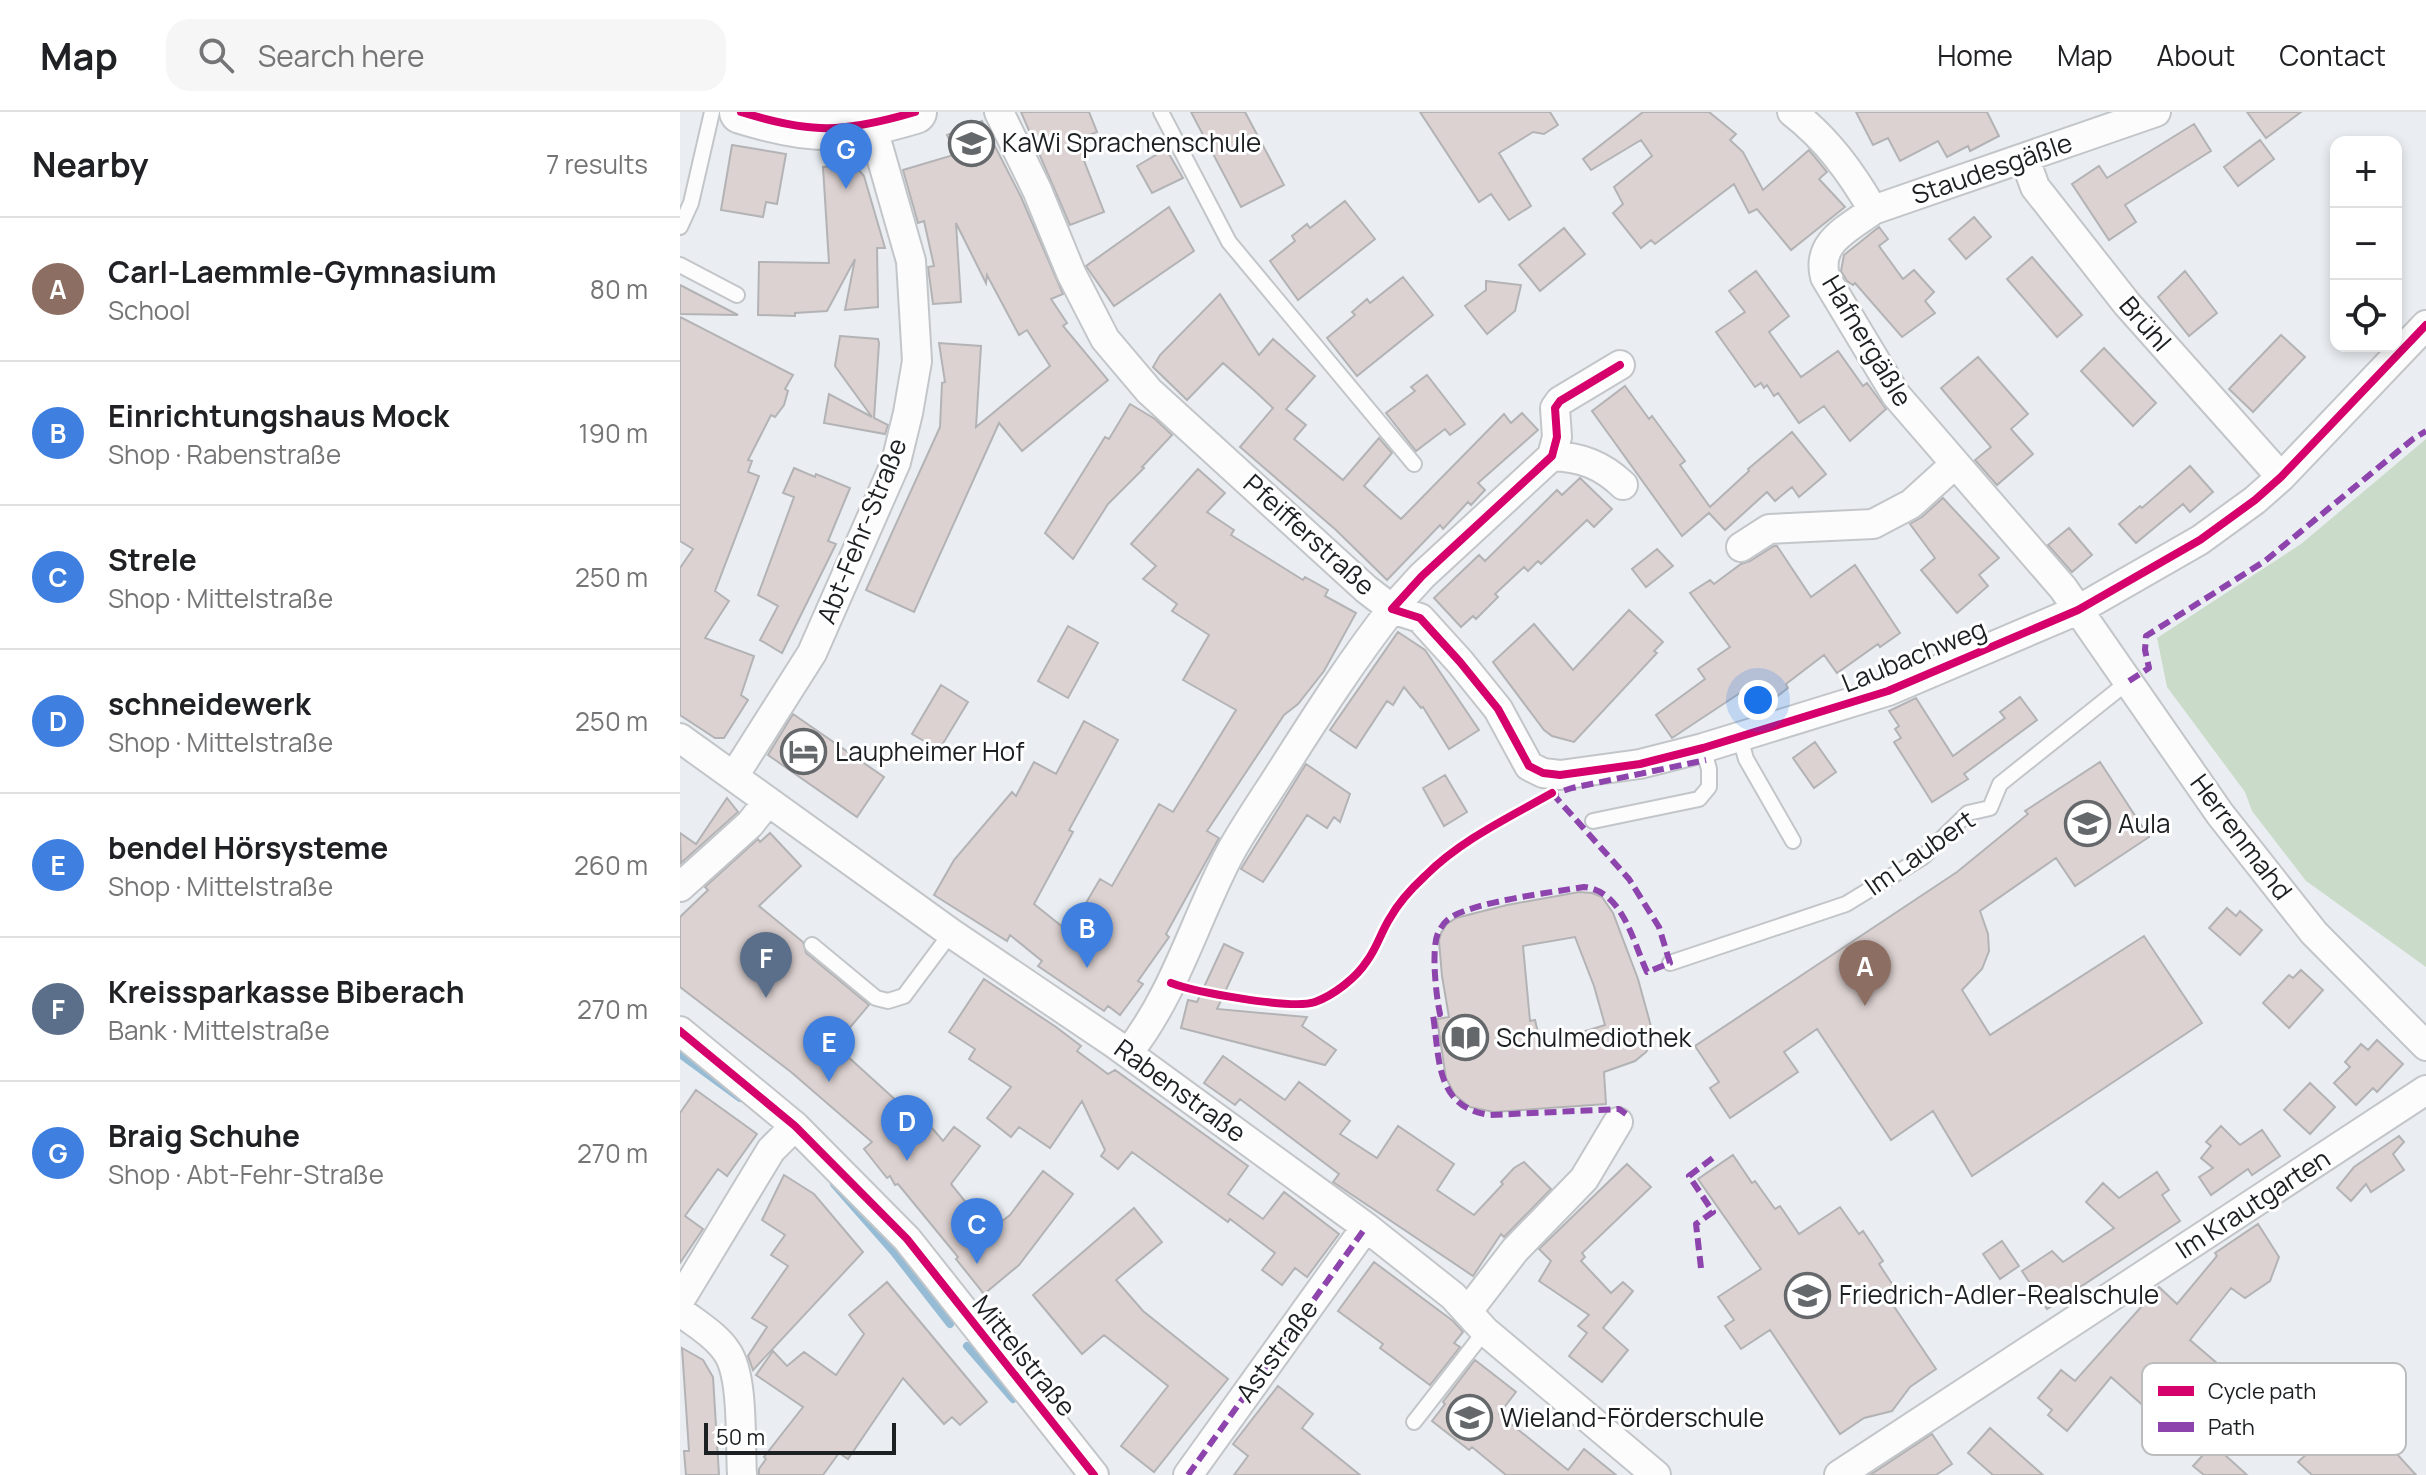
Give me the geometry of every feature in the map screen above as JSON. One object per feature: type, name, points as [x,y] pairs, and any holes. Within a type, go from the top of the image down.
[{"type":"street","points":[[741,112],[780,124],[826,130],[872,125],[915,112]]},
{"type":"street","name":"Pfeifferstraße","points":[[999,112],[1037,190],[1071,273],[1105,339],[1149,391],[1366,589],[1392,609],[1333,693],[1231,851],[1171,983],[1128,1053]]},
{"type":"street","points":[[1792,112],[1814,128],[1850,170],[1873,210]]},
{"type":"street","name":"Staudesgäßle","points":[[1873,210],[2156,112]]},
{"type":"street","name":"Abt-Fehr-Straße","points":[[734,776],[812,653],[896,462],[908,413],[917,361],[911,261],[872,125]]},
{"type":"street","name":"Brühl","points":[[2025,159],[2035,187],[2127,304],[2281,477]]},
{"type":"street","name":"Hafnergäßle","points":[[1873,210],[1825,248],[1821,263],[1825,277],[1896,395],[2063,588],[2078,610]]},
{"type":"street","name":"Laubachweg","points":[[1392,609],[1420,618],[1498,709],[1529,766],[1543,773],[1560,775],[1640,764],[1740,738],[1888,691],[2078,610],[2200,540],[2281,477],[2426,325]]},
{"type":"street","points":[[1392,609],[1422,576],[1552,456],[1557,437],[1555,408],[1560,401],[1620,365]]},
{"type":"street","points":[[1552,456],[1574,457],[1606,469],[1623,485]]},
{"type":"street","points":[[1741,547],[1769,529],[1873,524],[1911,504],[1955,464]]},
{"type":"street","name":"Herrenmahd","points":[[2078,610],[2220,814],[2314,933],[2426,1046]]},
{"type":"street","name":"Rabenstraße","points":[[680,738],[951,933],[1128,1053],[1366,1227],[1453,1296],[1476,1321],[1656,1475]]},
{"type":"street","points":[[680,887],[750,824],[768,801]]},
{"type":"street","name":"Mittelstraße","points":[[680,1031],[795,1126],[907,1239],[1094,1475]]},
{"type":"street","name":"Im Krautgarten","points":[[1839,1475],[2426,1090]]},
{"type":"street","points":[[1476,1321],[1515,1250],[1584,1179],[1618,1122]]},
{"type":"street","points":[[680,1300],[771,1150],[795,1126]]},
{"type":"street","name":"Aststraße","points":[[1188,1475],[1366,1227]]},
{"type":"street","points":[[680,1311],[717,1340],[729,1354],[737,1374],[742,1475]]},
{"type":"lane","points":[[680,227],[691,203],[712,112]]},
{"type":"lane","points":[[1161,112],[1229,242],[1414,464]]},
{"type":"lane","points":[[680,265],[737,295]]},
{"type":"lane","name":"Im Laubert","points":[[1670,963],[1846,904],[1910,865],[1923,857],[1968,813],[1990,808],[2000,784],[2129,681]]},
{"type":"lane","points":[[1740,738],[1746,759],[1793,841]]},
{"type":"lane","points":[[1593,821],[1699,799],[1709,787],[1709,769],[1703,748]]},
{"type":"lane","points":[[812,945],[876,998],[888,1001],[904,996],[951,933]]},
{"type":"lane","points":[[1414,1422],[1476,1321]]},
{"type":"green space","points":[[2426,439],[2426,967],[2306,881],[2252,811],[2245,792],[2167,687],[2157,638],[2301,544]]},
{"type":"building","points":[[1021,112],[1089,112],[1097,132],[1076,140],[1104,212],[1070,225]]},
{"type":"building","points":[[1191,112],[1245,112],[1284,185],[1241,207]]},
{"type":"building","points":[[1420,112],[1550,112],[1558,125],[1544,134],[1533,132],[1499,153],[1531,206],[1509,220],[1491,194],[1479,202]]},
{"type":"building","points":[[1643,112],[1709,112],[1736,134],[1730,140],[1743,152],[1763,190],[1809,150],[1827,172],[1819,179],[1845,207],[1791,250],[1757,209],[1749,213],[1734,184],[1655,244],[1651,240],[1641,248],[1613,213],[1623,204],[1614,187],[1652,156],[1641,140],[1591,170],[1583,159]]},
{"type":"building","points":[[1856,112],[1987,112],[1999,136],[1970,151],[1968,146],[1947,157],[1938,141],[1900,161],[1888,138],[1873,145]]},
{"type":"building","points":[[2247,112],[2301,112],[2266,138]]},
{"type":"building","points":[[982,121],[1021,197],[1063,294],[1051,299],[1067,323],[1063,326],[1108,380],[1022,451],[999,423],[914,612],[866,590],[940,427],[942,383],[945,382],[939,343],[981,346],[976,427],[1050,366],[1027,330],[1019,335],[987,275],[986,283],[956,223],[961,302],[933,304],[928,267],[934,266],[924,221],[918,223],[903,170],[957,154],[947,135]]},
{"type":"building","points":[[2194,124],[2211,151],[2125,205],[2136,222],[2109,240],[2072,184],[2099,166],[2107,178]]},
{"type":"building","points":[[2260,140],[2274,159],[2238,186],[2224,167]]},
{"type":"building","points":[[732,145],[786,154],[777,204],[766,202],[763,217],[721,210]]},
{"type":"building","points":[[1166,149],[1183,178],[1152,193],[1137,166]]},
{"type":"building","points":[[846,165],[858,169],[864,176],[885,248],[877,248],[878,307],[845,310],[855,259],[827,311],[795,313],[795,316],[758,315],[759,262],[829,263],[823,167]]},
{"type":"building","points":[[1345,201],[1375,239],[1298,300],[1270,261],[1295,241],[1292,236],[1307,224],[1310,228]]},
{"type":"building","points":[[1169,207],[1194,251],[1114,306],[1086,266]]},
{"type":"building","points":[[1974,217],[1991,237],[1966,259],[1949,239]]},
{"type":"building","points":[[1879,227],[1888,239],[1879,246],[1903,279],[1914,270],[1934,292],[1925,301],[1935,313],[1902,337],[1841,271],[1844,255]]},
{"type":"building","points":[[1564,228],[1585,254],[1540,291],[1519,265]]},
{"type":"building","points":[[2032,257],[2082,315],[2057,337],[2007,279]]},
{"type":"building","points":[[1756,271],[1789,316],[1769,332],[1801,377],[1838,351],[1863,386],[1867,383],[1886,409],[1850,441],[1824,406],[1799,423],[1778,393],[1774,396],[1767,385],[1764,388],[1761,383],[1755,387],[1716,332],[1745,312],[1729,291]]},
{"type":"building","points":[[2185,271],[2217,313],[2189,336],[2158,297]]},
{"type":"building","points":[[1403,277],[1433,315],[1357,376],[1327,338],[1355,315],[1352,312],[1367,299],[1370,303]]},
{"type":"building","points":[[1486,281],[1521,285],[1515,311],[1487,334],[1465,306],[1486,290]]},
{"type":"building","points":[[680,285],[738,315],[680,314]]},
{"type":"building","points":[[1220,294],[1259,355],[1273,339],[1315,376],[1286,409],[1306,425],[1294,439],[1343,480],[1379,438],[1392,453],[1364,486],[1401,519],[1504,414],[1511,423],[1522,413],[1538,430],[1478,483],[1485,490],[1471,505],[1468,502],[1443,529],[1440,525],[1387,580],[1336,530],[1240,447],[1273,408],[1256,392],[1223,363],[1187,400],[1153,367],[1160,355]]},
{"type":"building","points":[[680,317],[793,375],[785,389],[788,391],[784,405],[775,417],[771,415],[748,460],[752,461],[748,472],[759,476],[715,591],[729,601],[705,638],[754,656],[741,695],[748,700],[724,738],[715,738],[680,715],[680,568],[693,549],[680,541]]},
{"type":"building","points":[[2281,335],[2305,357],[2253,412],[2229,389]]},
{"type":"building","points":[[840,336],[878,339],[874,418],[888,425],[885,434],[824,423],[829,394],[872,417],[835,366]]},
{"type":"building","points":[[2104,348],[2156,403],[2133,426],[2081,371]]},
{"type":"building","points":[[1978,357],[2028,414],[2011,429],[2033,454],[1997,485],[1975,460],[1991,447],[1941,388]]},
{"type":"building","points":[[1427,375],[1465,424],[1450,435],[1445,429],[1416,451],[1386,413],[1415,391],[1411,387]]},
{"type":"building","points":[[1625,386],[1685,461],[1680,465],[1710,507],[1792,432],[1826,474],[1799,497],[1792,487],[1775,501],[1767,492],[1725,530],[1709,513],[1682,536],[1592,411]]},
{"type":"building","points":[[1130,404],[1155,419],[1172,435],[1108,504],[1073,559],[1045,533],[1105,437],[1109,439]]},
{"type":"building","points":[[2190,466],[2213,492],[2190,512],[2183,504],[2136,543],[2119,524]]},
{"type":"building","points":[[794,468],[850,488],[828,541],[836,544],[782,653],[760,640],[778,606],[758,595],[794,497],[783,493]]},
{"type":"building","points":[[1198,469],[1225,493],[1207,512],[1234,530],[1231,535],[1303,580],[1305,577],[1328,590],[1325,596],[1356,613],[1324,671],[1298,704],[1284,715],[1207,831],[1219,838],[1166,934],[1169,937],[1138,981],[1143,984],[1120,1015],[1108,1006],[1104,1011],[1038,966],[1042,961],[1010,935],[1007,941],[934,895],[954,860],[1012,792],[1016,796],[1034,762],[1056,774],[1084,721],[1118,740],[1069,830],[1073,832],[1034,904],[1069,932],[1100,879],[1112,886],[1159,804],[1173,812],[1236,710],[1183,680],[1209,635],[1172,611],[1177,604],[1143,579],[1156,566],[1131,544]]},
{"type":"building","points":[[1580,478],[1612,509],[1594,527],[1587,520],[1541,564],[1538,561],[1528,571],[1524,567],[1495,594],[1498,597],[1476,619],[1473,616],[1461,627],[1434,598],[1479,555],[1485,561],[1557,490],[1562,495]]},
{"type":"building","points":[[1943,498],[1999,558],[1979,575],[1988,586],[1957,613],[1921,570],[1935,558],[1910,524]]},
{"type":"building","points":[[2069,528],[2092,555],[2072,572],[2048,545]]},
{"type":"building","points":[[1777,546],[1811,597],[1855,565],[1900,633],[1880,647],[1878,644],[1837,673],[1824,655],[1786,684],[1788,688],[1770,702],[1767,697],[1754,706],[1743,691],[1672,738],[1656,715],[1705,679],[1698,669],[1730,647],[1690,593],[1710,580],[1714,584],[1741,564]]},
{"type":"building","points":[[1657,549],[1673,566],[1646,587],[1632,569]]},
{"type":"building","points":[[1629,610],[1663,642],[1654,651],[1657,653],[1574,742],[1552,736],[1544,730],[1493,662],[1534,624],[1573,670]]},
{"type":"building","points":[[1068,626],[1098,643],[1068,698],[1038,681]]},
{"type":"building","points":[[1398,632],[1425,650],[1479,730],[1449,749],[1423,707],[1404,687],[1393,705],[1387,701],[1356,748],[1330,730]]},
{"type":"building","points":[[941,685],[968,702],[939,750],[912,734]]},
{"type":"building","points":[[2020,697],[2037,720],[1964,774],[1968,779],[1932,802],[1894,742],[1901,738],[1895,729],[1899,726],[1889,711],[1916,698],[1953,756],[2005,718],[2000,712]]},
{"type":"building","points":[[793,714],[884,777],[857,817],[768,755]]},
{"type":"building","points":[[1815,742],[1836,772],[1814,788],[1793,758]]},
{"type":"building","points":[[2100,762],[2149,837],[2075,886],[2056,858],[1980,911],[1988,934],[1989,951],[1982,969],[1962,990],[1990,1035],[2144,936],[2202,1023],[1972,1176],[1933,1111],[1891,1140],[1817,1029],[1784,1052],[1798,1072],[1730,1118],[1710,1088],[1719,1082],[1695,1046],[1957,872],[2028,814],[2025,811]]},
{"type":"building","points":[[1306,764],[1350,794],[1340,822],[1334,817],[1327,828],[1307,815],[1263,882],[1241,869]]},
{"type":"building","points":[[1445,775],[1467,812],[1444,826],[1423,788]]},
{"type":"building","points":[[727,798],[738,812],[681,863],[680,833],[696,844]]},
{"type":"building","points":[[770,833],[801,866],[759,906],[803,942],[806,953],[869,1005],[835,1045],[910,1113],[915,1108],[943,1141],[954,1127],[980,1146],[951,1184],[989,1231],[1010,1215],[1043,1171],[1073,1194],[1019,1265],[984,1294],[898,1184],[895,1185],[890,1176],[887,1178],[864,1149],[872,1142],[791,1072],[680,987],[680,917],[708,890],[705,887],[758,839],[760,842]]},
{"type":"building","points":[[1579,892],[1602,897],[1613,913],[1638,979],[1652,1030],[1646,1052],[1635,1061],[1604,1072],[1606,1104],[1494,1112],[1470,1107],[1455,1095],[1446,1078],[1437,1019],[1449,1017],[1442,976],[1441,933],[1456,918]],"holes":[[[1575,937],[1605,1025],[1541,1045],[1535,1020],[1530,1021],[1523,946]]]},
{"type":"building","points":[[2227,908],[2236,916],[2240,911],[2262,930],[2240,955],[2209,928]]},
{"type":"building","points":[[1224,944],[1243,953],[1217,1009],[1307,1017],[1302,1026],[1336,1050],[1325,1065],[1181,1028],[1188,1000],[1197,1002]]},
{"type":"building","points":[[2301,970],[2323,990],[2289,1028],[2263,1003],[2289,975],[2293,978]]},
{"type":"building","points":[[984,979],[1081,1046],[1077,1051],[1108,1074],[1115,1070],[1248,1166],[1228,1194],[1263,1219],[1284,1192],[1339,1234],[1307,1277],[1295,1268],[1282,1285],[1262,1270],[1275,1253],[1230,1219],[1228,1222],[1132,1152],[1118,1169],[1101,1156],[1105,1150],[1082,1101],[1050,1148],[1019,1127],[1011,1137],[987,1118],[1011,1087],[969,1059],[975,1049],[949,1032]]},
{"type":"building","points":[[2377,1040],[2403,1064],[2377,1092],[2373,1088],[2356,1105],[2334,1083],[2350,1067],[2345,1062],[2361,1044],[2368,1050]]},
{"type":"building","points":[[1223,1056],[1285,1100],[1299,1082],[1350,1121],[1340,1134],[1377,1158],[1398,1126],[1454,1164],[1437,1190],[1474,1215],[1514,1168],[1524,1162],[1551,1189],[1504,1237],[1501,1234],[1473,1276],[1333,1182],[1339,1174],[1240,1099],[1235,1105],[1204,1083]]},
{"type":"building","points":[[2310,1083],[2335,1107],[2310,1134],[2284,1110]]},
{"type":"building","points":[[696,1090],[757,1134],[727,1176],[718,1169],[685,1216],[703,1229],[680,1263],[680,1113]]},
{"type":"building","points":[[2221,1126],[2240,1145],[2262,1130],[2280,1156],[2252,1175],[2248,1169],[2211,1195],[2199,1177],[2213,1168],[2201,1158],[2211,1146],[2206,1142]]},
{"type":"building","points":[[2399,1136],[2404,1142],[2393,1154],[2404,1170],[2371,1192],[2366,1184],[2351,1201],[2337,1188],[2354,1167]]},
{"type":"building","name":"Friedrich-Adler-Realschule","points":[[1733,1155],[1775,1209],[1780,1206],[1799,1234],[1840,1207],[1859,1234],[1863,1231],[1883,1261],[1879,1264],[1898,1293],[1889,1299],[1936,1369],[1910,1387],[1892,1411],[1864,1418],[1840,1434],[1770,1330],[1741,1349],[1725,1326],[1734,1320],[1718,1297],[1761,1269],[1698,1179]]},
{"type":"building","points":[[1627,1164],[1651,1187],[1582,1253],[1585,1257],[1581,1261],[1611,1293],[1623,1282],[1633,1291],[1603,1328],[1628,1350],[1602,1382],[1569,1356],[1587,1333],[1578,1326],[1589,1315],[1539,1281],[1551,1261],[1539,1249]]},
{"type":"building","points":[[2157,1172],[2169,1190],[2162,1195],[2180,1221],[2047,1309],[2022,1271],[2052,1251],[2063,1262],[2114,1228],[2086,1202],[2103,1183],[2119,1198]]},
{"type":"building","points":[[784,1175],[814,1194],[863,1252],[753,1370],[748,1356],[767,1327],[752,1318],[788,1266],[771,1255],[785,1235],[762,1220]]},
{"type":"building","points":[[1134,1208],[1162,1242],[1116,1280],[1143,1311],[1228,1379],[1154,1472],[1121,1446],[1168,1386],[1104,1335],[1082,1354],[1033,1295]]},
{"type":"building","points":[[2258,1224],[2279,1257],[2270,1281],[2245,1298],[2231,1288],[2190,1340],[2217,1363],[2142,1363],[2142,1405],[2111,1377],[2067,1431],[2048,1415],[2052,1410],[2038,1398],[2061,1370],[2075,1381],[2159,1287],[2177,1304],[2217,1256],[2215,1253]]},
{"type":"building","points":[[2002,1241],[2019,1266],[2000,1279],[1983,1254]]},
{"type":"building","points":[[1374,1262],[1453,1321],[1463,1332],[1454,1343],[1460,1347],[1430,1385],[1380,1348],[1383,1344],[1338,1311]]},
{"type":"building","points":[[887,1282],[987,1402],[960,1425],[952,1417],[944,1424],[903,1378],[848,1459],[839,1453],[823,1475],[759,1475],[759,1469],[766,1459],[764,1457],[803,1407],[756,1375],[773,1351],[787,1366],[804,1352],[836,1375],[864,1334],[849,1315]]},
{"type":"building","points":[[682,1348],[703,1360],[713,1377],[719,1475],[686,1475],[684,1451],[689,1451]]},
{"type":"building","name":"Wieland-Förderschule","points":[[1475,1360],[1516,1392],[1499,1414],[1568,1470],[1584,1449],[1616,1475],[1506,1475],[1472,1447],[1469,1450],[1432,1421]]},
{"type":"building","points":[[1278,1386],[1313,1414],[1302,1428],[1360,1475],[1234,1475],[1248,1456],[1233,1444]]},
{"type":"building","points":[[1990,1428],[2043,1475],[1993,1475],[1968,1453]]},
{"type":"building","points":[[1932,1434],[1952,1464],[1936,1475],[1870,1475]]},
{"type":"building","points":[[2203,1455],[2225,1455],[2247,1475],[2204,1475],[2193,1466]]},
{"type":"building","points":[[2306,1455],[2398,1455],[2416,1475],[2312,1475],[2298,1462]]},
{"type":"waterway","points":[[680,1054],[740,1098]]},
{"type":"waterway","points":[[834,1184],[893,1251],[950,1324]]},
{"type":"waterway","points":[[967,1346],[1013,1399]]},
{"type":"marked path","points":[[2129,681],[2149,668],[2146,636],[2265,561],[2426,431]]},
{"type":"marked path","points":[[1547,796],[1706,760]]},
{"type":"marked path","points":[[1552,793],[1629,879],[1659,927],[1670,963],[1647,972],[1617,908],[1608,898],[1584,887],[1514,898],[1461,912],[1445,922],[1436,940],[1435,973],[1440,1014],[1433,1015],[1440,1064],[1450,1092],[1459,1102],[1490,1115],[1619,1109],[1626,1114]]},
{"type":"marked path","points":[[1701,1268],[1696,1224],[1713,1212],[1689,1176],[1714,1157]]},
{"type":"marked path","points":[[1188,1475],[1366,1227]]},
{"type":"cycle path","points":[[741,112],[788,124],[828,128],[868,124],[915,112]]},
{"type":"cycle path","points":[[1620,365],[1560,401],[1555,408],[1557,437],[1552,456],[1422,576],[1392,609],[1420,618],[1498,709],[1529,766],[1543,773],[1560,775],[1640,764],[1703,748],[1888,691],[2078,610],[2200,540],[2255,500],[2281,477],[2426,325]]},
{"type":"cycle path","points":[[1171,983],[1266,1002],[1303,1004],[1322,999],[1357,974],[1374,951],[1397,906],[1439,863],[1486,830],[1552,793]]},
{"type":"cycle path","points":[[680,1031],[795,1126],[907,1239],[1094,1475]]},
{"type":"place","name":"KaWi Sprachenschule","points":[[971,143]]},
{"type":"place","name":"Braig Schuhe","points":[[846,189]]},
{"type":"place","name":"Laupheimer Hof","points":[[804,752]]},
{"type":"place","name":"Aula","points":[[2087,824]]},
{"type":"place","name":"Einrichtungshaus Mock","points":[[1087,968]]},
{"type":"place","name":"Kreissparkasse Biberach","points":[[766,998]]},
{"type":"place","name":"Carl-Laemmle-Gymnasium","points":[[1865,1006]]},
{"type":"place","name":"Schulmediothek","points":[[1465,1038]]},
{"type":"place","name":"bendel Hörsysteme","points":[[829,1082]]},
{"type":"place","name":"schneidewerk","points":[[907,1161]]},
{"type":"place","name":"Strele","points":[[977,1264]]},
{"type":"place","name":"Friedrich-Adler-Realschule","points":[[1808,1295]]},
{"type":"place","name":"Wieland-Förderschule","points":[[1469,1418]]}]
